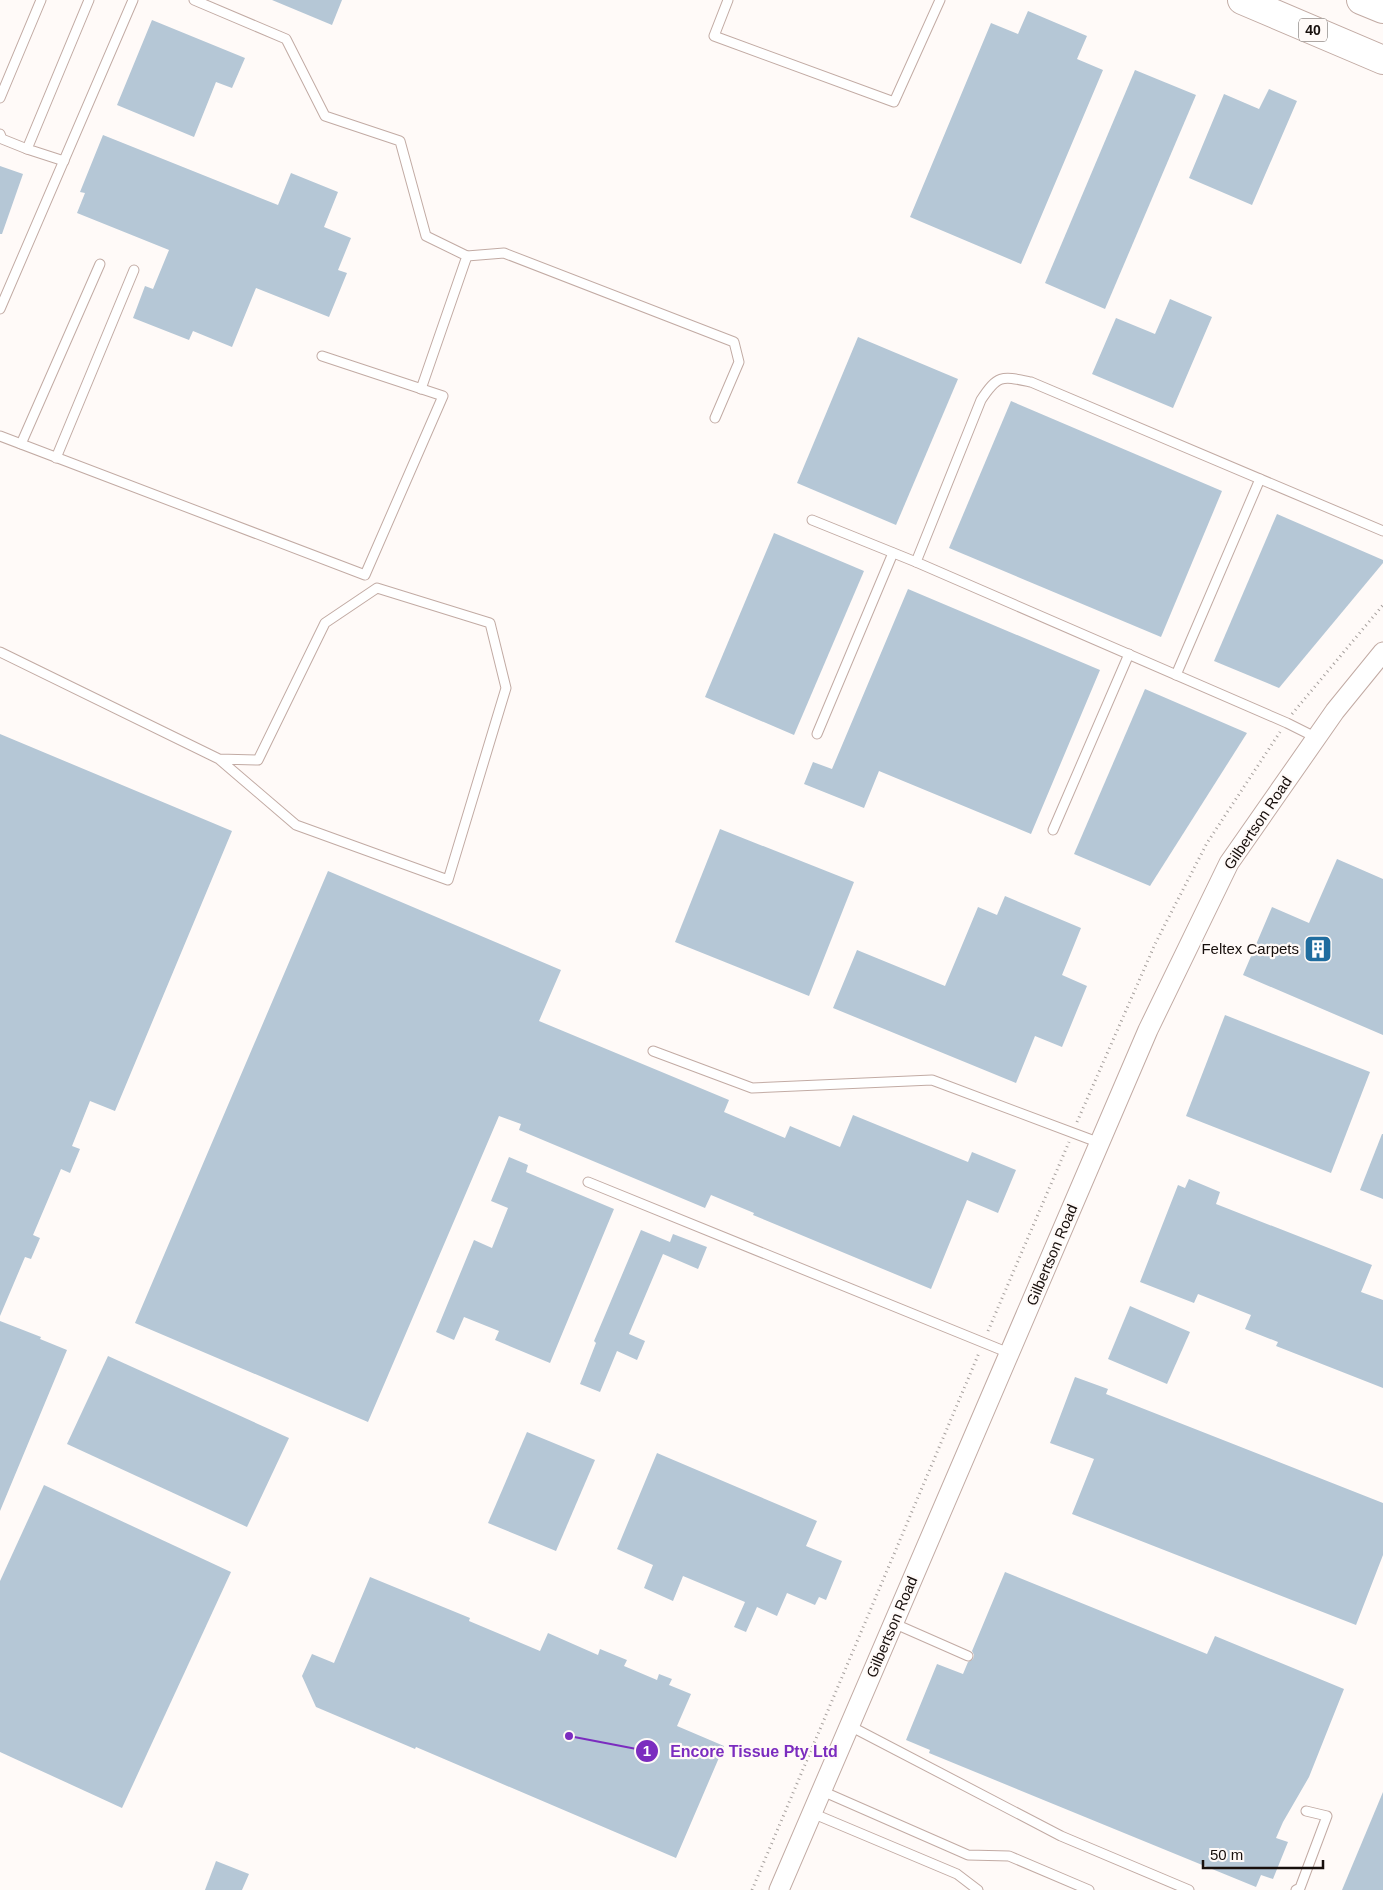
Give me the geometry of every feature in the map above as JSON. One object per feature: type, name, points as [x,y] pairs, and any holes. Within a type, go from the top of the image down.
[{"type":"main road","name":"40","points":[[1242,0],[1383,60]]},
{"type":"main road","points":[[1362,0],[1383,9]]},
{"type":"street","name":"Gilbertson Road","points":[[779,1890],[1148,1030],[1228,863],[1335,711],[1383,652]]},
{"type":"lane","points":[[0,98],[41,0]]},
{"type":"lane","points":[[27,148],[89,0]]},
{"type":"lane","points":[[0,308],[133,0]]},
{"type":"lane","points":[[194,0],[286,39],[325,116],[400,141],[426,236],[467,256],[504,253],[734,342],[739,362],[714,418]]},
{"type":"lane","points":[[728,0],[714,36],[894,102],[940,0]]},
{"type":"lane","points":[[0,134],[2,139],[64,161]]},
{"type":"lane","points":[[421,389],[467,256]]},
{"type":"lane","points":[[21,444],[100,264]]},
{"type":"lane","points":[[56,458],[134,270]]},
{"type":"lane","points":[[0,436],[365,575],[443,396],[322,356]]},
{"type":"lane","points":[[916,562],[981,400],[991,383],[1007,377],[1030,382],[1383,531]]},
{"type":"lane","points":[[1176,675],[1260,479]]},
{"type":"lane","points":[[812,520],[916,562],[1129,654],[1287,723],[1316,738]]},
{"type":"lane","points":[[817,734],[893,553]]},
{"type":"lane","points":[[0,652],[219,758],[296,825],[448,880],[506,688],[490,623],[377,588],[325,623],[258,760],[219,758]]},
{"type":"lane","points":[[1053,830],[1129,654]]},
{"type":"lane","points":[[653,1052],[752,1088],[932,1080],[1100,1143]]},
{"type":"lane","points":[[588,1182],[1009,1353]]},
{"type":"lane","points":[[893,1623],[968,1656]]},
{"type":"lane","points":[[850,1726],[1061,1836],[1189,1890]]},
{"type":"lane","points":[[822,1791],[968,1854],[1009,1856],[1089,1890]]},
{"type":"lane","points":[[1296,1890],[1300,1888],[1327,1816],[1306,1811]]},
{"type":"lane","points":[[812,1812],[957,1874],[978,1890]]},
{"type":"path","points":[[752,1890],[1072,1133],[1156,942],[1206,843],[1250,775],[1287,723],[1383,605]]},
{"type":"building","points":[[272,0],[342,0],[332,25]]},
{"type":"building","points":[[1028,11],[1087,36],[1077,59],[1103,70],[1021,264],[910,217],[991,23],[1018,34]]},
{"type":"building","points":[[152,20],[245,58],[232,88],[216,82],[194,137],[117,105]]},
{"type":"building","points":[[1135,70],[1196,95],[1105,309],[1045,283]]},
{"type":"building","points":[[1269,89],[1297,101],[1252,205],[1189,178],[1224,94],[1259,109]]},
{"type":"building","points":[[103,135],[278,205],[291,173],[338,192],[324,227],[351,238],[338,270],[347,273],[329,317],[256,288],[232,347],[193,331],[189,340],[133,318],[145,286],[153,289],[169,250],[77,213],[85,193],[80,192]]},
{"type":"building","points":[[0,166],[23,174],[2,234],[0,234]]},
{"type":"building","points":[[1170,299],[1212,317],[1173,408],[1092,374],[1116,318],[1155,334]]},
{"type":"building","points":[[858,337],[958,379],[896,525],[797,483]]},
{"type":"building","points":[[1011,401],[1222,491],[1161,637],[949,548]]},
{"type":"building","points":[[1277,514],[1383,560],[1383,563],[1279,688],[1214,661]]},
{"type":"building","points":[[774,533],[864,571],[794,735],[705,697]]},
{"type":"building","points":[[908,589],[1100,670],[1031,834],[879,771],[864,808],[804,784],[813,762],[832,769]]},
{"type":"building","points":[[1145,689],[1247,733],[1150,886],[1074,854]]},
{"type":"building","points":[[0,734],[232,831],[115,1111],[90,1101],[72,1146],[80,1149],[70,1173],[61,1169],[33,1235],[40,1238],[31,1259],[25,1257],[0,1316]]},
{"type":"building","points":[[720,829],[854,882],[809,996],[675,942]]},
{"type":"building","name":"Feltex Carpets","points":[[1337,859],[1383,879],[1383,1035],[1243,975],[1272,907],[1309,923]]},
{"type":"building","points":[[328,871],[561,970],[539,1021],[729,1100],[724,1112],[785,1138],[790,1126],[840,1147],[853,1115],[968,1162],[972,1152],[1016,1170],[998,1213],[967,1200],[931,1289],[753,1215],[754,1213],[711,1195],[705,1208],[519,1130],[521,1124],[499,1116],[368,1422],[135,1323]]},
{"type":"building","points":[[1005,896],[1081,928],[1062,975],[1087,986],[1062,1047],[1035,1036],[1016,1083],[833,1008],[857,950],[945,986],[978,907],[997,915]]},
{"type":"building","points":[[1225,1015],[1370,1072],[1331,1173],[1186,1116]]},
{"type":"building","points":[[1383,1134],[1383,1199],[1360,1190]]},
{"type":"building","points":[[509,1157],[528,1165],[526,1172],[614,1209],[550,1363],[495,1340],[499,1331],[464,1317],[454,1340],[436,1332],[474,1240],[492,1248],[508,1208],[491,1201]]},
{"type":"building","points":[[1189,1179],[1220,1192],[1216,1204],[1372,1265],[1361,1292],[1383,1300],[1383,1388],[1276,1346],[1278,1342],[1245,1329],[1251,1315],[1198,1294],[1194,1303],[1140,1282],[1178,1185],[1185,1188]]},
{"type":"building","points":[[641,1230],[670,1242],[673,1234],[707,1247],[698,1269],[663,1254],[629,1334],[645,1341],[637,1360],[617,1351],[600,1392],[580,1384],[596,1343],[594,1341]]},
{"type":"building","points":[[1130,1306],[1190,1332],[1167,1384],[1108,1359]]},
{"type":"building","points":[[0,1321],[41,1337],[40,1339],[67,1350],[0,1511]]},
{"type":"building","points":[[108,1356],[289,1438],[247,1527],[67,1444]]},
{"type":"building","points":[[1075,1377],[1108,1389],[1106,1394],[1383,1503],[1383,1555],[1356,1625],[1072,1514],[1094,1459],[1050,1443]]},
{"type":"building","points":[[527,1432],[595,1460],[556,1551],[488,1523]]},
{"type":"building","points":[[657,1453],[817,1521],[806,1546],[842,1561],[826,1600],[819,1597],[815,1605],[787,1593],[777,1616],[757,1607],[746,1632],[734,1627],[745,1602],[683,1576],[673,1601],[644,1588],[653,1565],[617,1549]]},
{"type":"building","points":[[44,1485],[231,1572],[122,1808],[0,1752],[0,1581]]},
{"type":"building","points":[[1005,1572],[1207,1654],[1215,1636],[1344,1689],[1309,1777],[1276,1838],[1288,1842],[1273,1879],[1261,1875],[1256,1887],[929,1753],[930,1750],[906,1740],[937,1664],[963,1674],[968,1662],[973,1659],[972,1651]]},
{"type":"building","points":[[370,1577],[470,1618],[469,1621],[540,1651],[548,1633],[598,1655],[600,1649],[627,1660],[624,1666],[657,1680],[659,1674],[672,1679],[669,1685],[691,1694],[677,1726],[724,1746],[676,1858],[416,1747],[415,1749],[316,1707],[302,1676],[312,1654],[334,1663]]},
{"type":"building","points":[[1383,1792],[1383,1890],[1342,1890]]},
{"type":"building","points":[[216,1861],[249,1874],[242,1890],[205,1890]]},
{"type":"place","name":"Feltex Carpets","points":[[1318,949]]},
{"type":"place","name":"Encore Tissue Pty Ltd","points":[[569,1736]]}]
